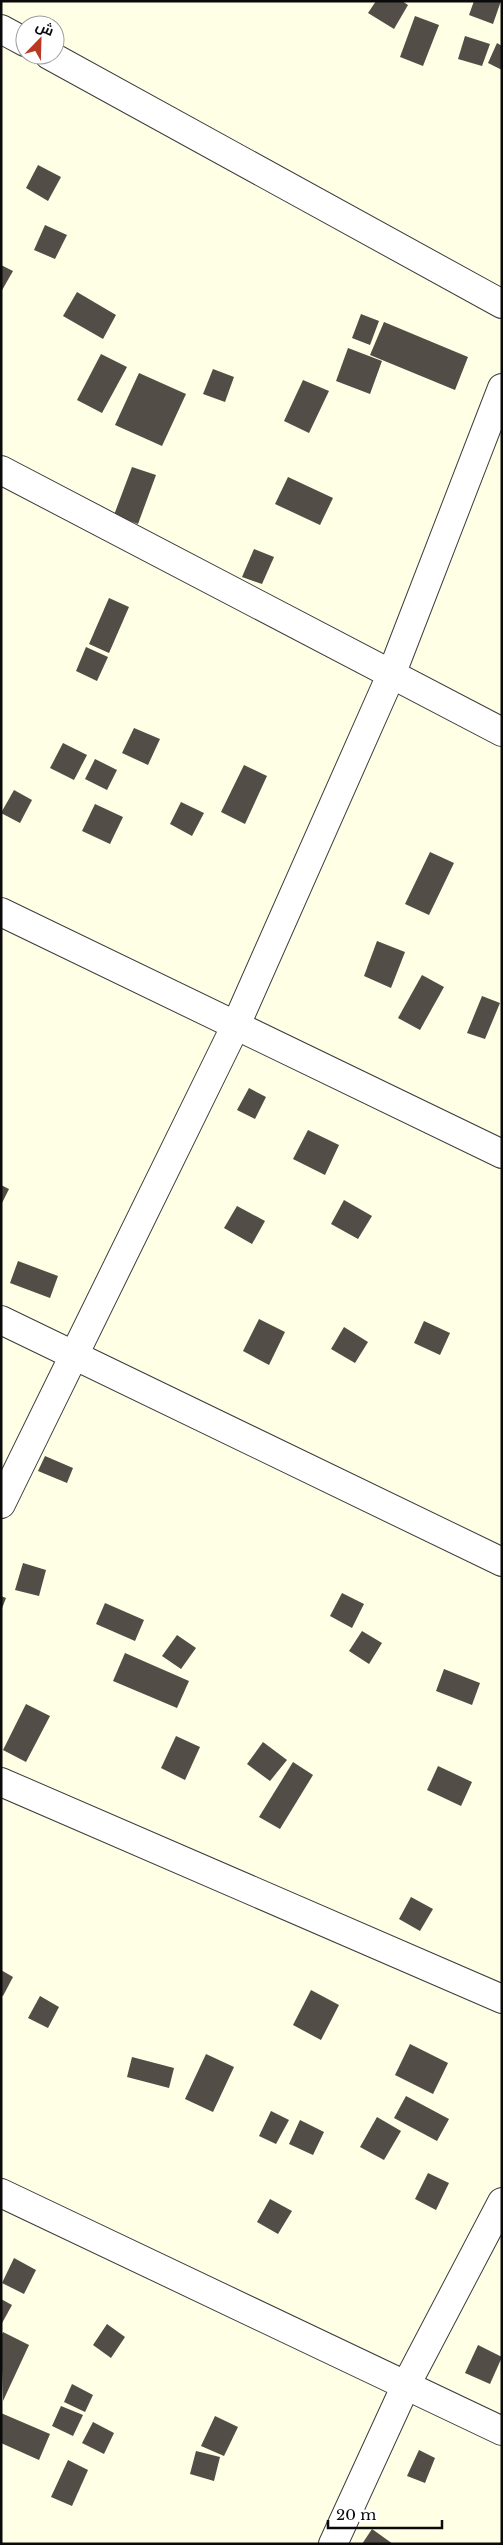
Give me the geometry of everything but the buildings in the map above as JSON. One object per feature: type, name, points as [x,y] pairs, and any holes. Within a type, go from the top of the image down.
[{"type":"street","points":[[1,29],[15,37]]},
{"type":"street","points":[[65,64],[502,304]]},
{"type":"street","points":[[1,1504],[236,1025],[391,675],[502,388]]},
{"type":"street","points":[[1,470],[502,732]]},
{"type":"street","points":[[1,912],[502,1154]]},
{"type":"street","points":[[1,1320],[502,1562]]},
{"type":"street","points":[[1,1782],[502,1999]]},
{"type":"street","points":[[1,2193],[502,2431]]},
{"type":"street","points":[[333,2544],[406,2385],[502,2202]]}]
